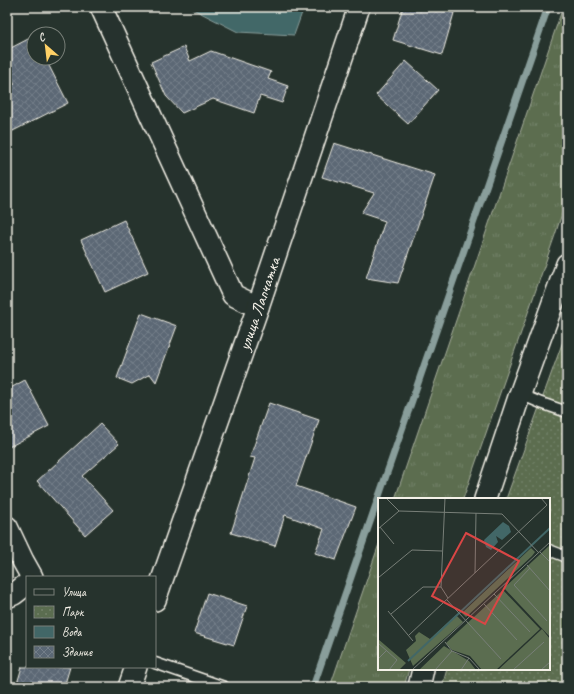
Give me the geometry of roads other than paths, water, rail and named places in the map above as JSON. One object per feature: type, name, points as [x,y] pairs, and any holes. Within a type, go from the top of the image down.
[{"type":"street","points":[[101,7],[233,295],[258,307]]},
{"type":"street","name":"улица Лапчатка","points":[[156,597],[258,307],[359,7]]},
{"type":"street","points":[[485,498],[520,394],[567,264]]},
{"type":"street","points":[[7,527],[31,576]]},
{"type":"street","points":[[7,597],[14,594],[26,585]]},
{"type":"street","points":[[129,687],[136,668]]},
{"type":"street","points":[[420,687],[423,670]]},
{"type":"lane","points":[[520,394],[567,412]]},
{"type":"lane","points":[[550,550],[567,557]]},
{"type":"lane","points":[[156,663],[224,687]]},
{"type":"water","points":[[189,7],[304,7],[294,35],[238,32]]},
{"type":"waterway","points":[[378,498],[548,7]]},
{"type":"waterway","points":[[313,687],[378,499]]}]
